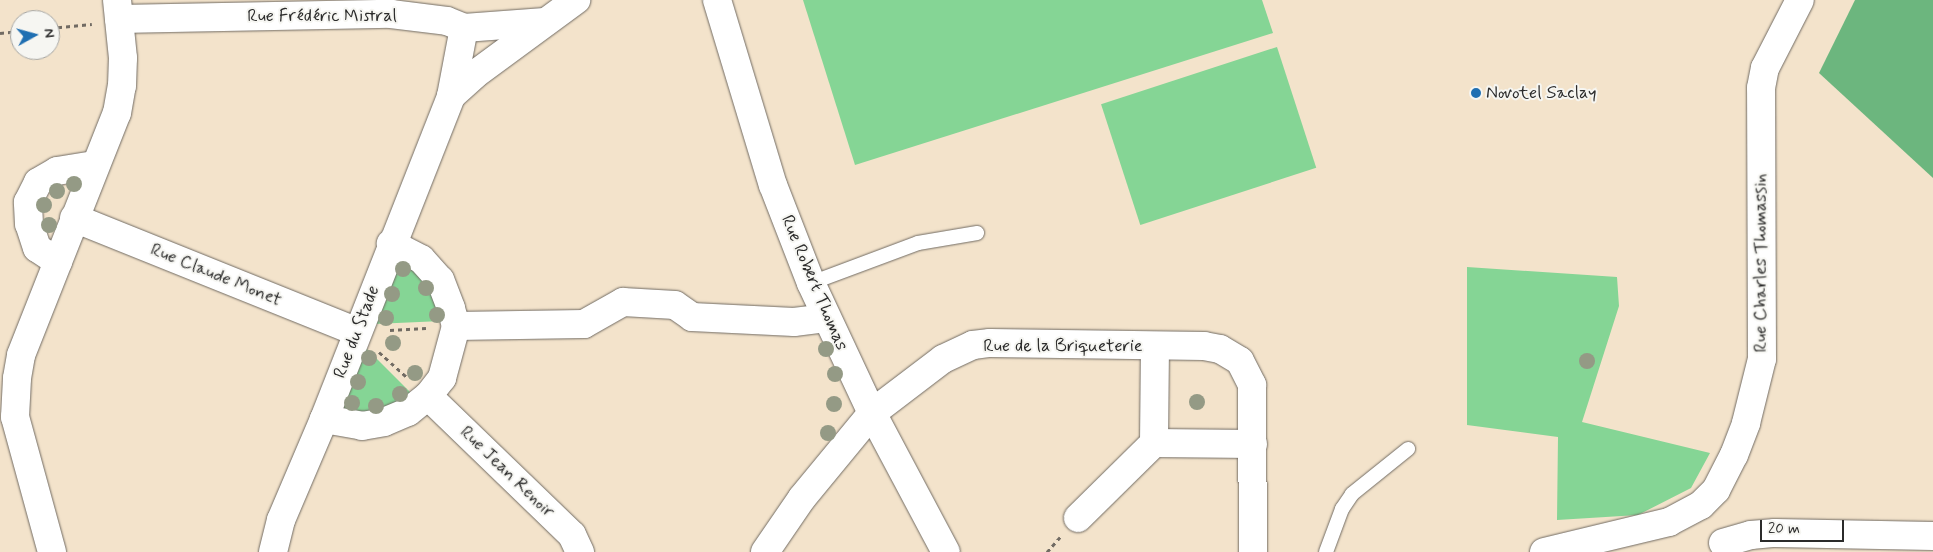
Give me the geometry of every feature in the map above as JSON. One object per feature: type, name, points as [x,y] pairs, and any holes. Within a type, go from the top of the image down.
[{"type":"street","name":"Rue du Stade","points":[[451,96],[474,75],[576,0]]},
{"type":"street","name":"Rue Robert Thomas","points":[[717,0],[773,186],[811,283],[872,413],[946,552]]},
{"type":"street","name":"Rue Charles Thomassin","points":[[1544,552],[1646,530],[1701,505],[1716,490],[1734,455],[1746,423],[1760,367],[1764,330],[1761,88],[1765,68],[1800,0]]},
{"type":"street","name":"Rue Frédéric Mistral","points":[[119,16],[391,14],[447,21],[464,28]]},
{"type":"street","points":[[52,552],[19,434],[15,400],[21,355],[117,113],[122,86],[119,16]]},
{"type":"street","points":[[464,28],[545,22]]},
{"type":"street","name":"Rue du Stade","points":[[273,552],[281,520],[324,419],[391,244],[451,96],[464,28]]},
{"type":"street","points":[[58,262],[37,248],[29,224],[28,202],[38,182],[57,171],[96,165]]},
{"type":"street","name":"Rue Claude Monet","points":[[74,218],[357,332]]},
{"type":"street","points":[[324,419],[362,426],[384,422],[408,412],[428,396],[442,378],[452,351],[456,326],[440,280],[421,259],[391,244]]},
{"type":"street","points":[[456,326],[584,324],[624,302],[674,305],[692,317],[794,322],[826,318]]},
{"type":"street","name":"Rue de la Briqueterie","points":[[766,552],[802,498],[872,413],[943,359],[973,345],[990,343],[1220,349],[1240,361],[1252,385],[1253,552]]},
{"type":"street","name":"Rue de la Briqueterie","points":[[1154,346],[1154,443]]},
{"type":"street","name":"Rue Jean Renoir","points":[[428,396],[572,535],[580,552]]},
{"type":"street","points":[[1078,518],[1154,443],[1253,444]]},
{"type":"street","points":[[1701,505],[1725,547],[1751,535],[1933,536]]},
{"type":"lane","points":[[811,283],[918,243],[977,233]]},
{"type":"lane","points":[[1326,552],[1342,509],[1352,494],[1385,470],[1408,449]]},
{"type":"path","points":[[60,27],[103,23],[119,16]]},
{"type":"path","points":[[357,332],[456,326]]},
{"type":"path","points":[[357,332],[428,396]]},
{"type":"green space","points":[[803,0],[1262,0],[1273,33],[855,165]]},
{"type":"green space","points":[[1855,0],[1933,0],[1933,178],[1819,73]]},
{"type":"green space","points":[[1277,47],[1316,168],[1140,225],[1101,104]]},
{"type":"green space","points":[[397,256],[425,276],[442,321],[374,324]]},
{"type":"green space","points":[[1467,267],[1617,277],[1619,306],[1582,422],[1710,453],[1691,488],[1638,515],[1557,520],[1558,437],[1467,425]]},
{"type":"green space","points":[[361,343],[413,395],[389,415],[339,411]]},
{"type":"place","name":"Novotel Saclay","points":[[1476,93]]}]
